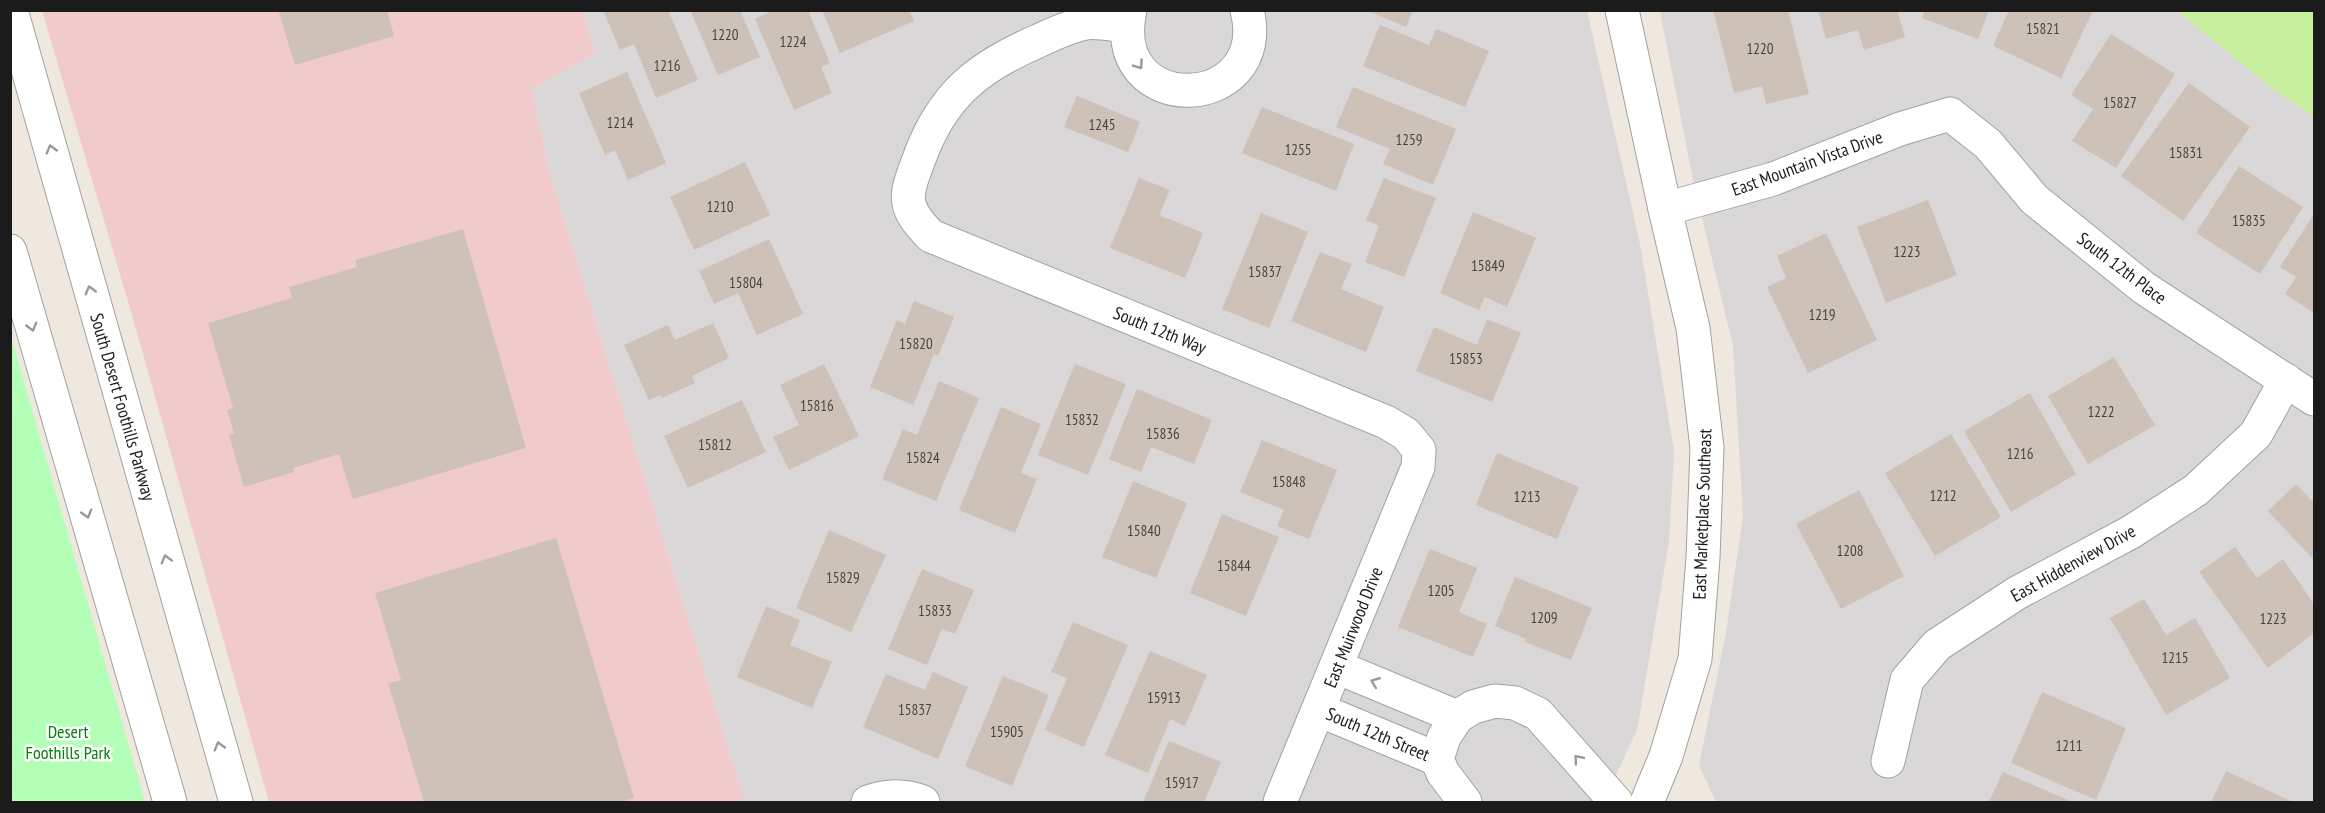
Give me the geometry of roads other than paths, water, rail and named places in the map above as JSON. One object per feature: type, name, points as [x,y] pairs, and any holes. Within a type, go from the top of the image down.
[{"type":"street","name":"South Desert Foothills Parkway","points":[[11,10],[236,802]]},
{"type":"street","points":[[1129,18],[1129,46],[1137,65],[1150,79],[1168,89],[1189,92],[1209,88],[1226,78],[1240,63],[1248,45],[1250,25],[1246,10]]},
{"type":"street","name":"East Marketplace Southeast","points":[[1623,10],[1693,328],[1707,448],[1703,558],[1695,659],[1666,756],[1647,802]]},
{"type":"street","name":"South 12th Way","points":[[1129,18],[1087,23],[1004,56],[965,84],[940,112],[911,181],[907,204],[918,223],[931,236],[1386,422],[1406,434],[1419,450]]},
{"type":"street","name":"East Mountain Vista Drive","points":[[1665,209],[1773,179],[1900,129],[1950,114]]},
{"type":"street","name":"South 12th Place","points":[[1950,114],[1988,144],[2034,199],[2144,288],[2314,399]]},
{"type":"street","points":[[10,251],[170,802]]},
{"type":"street","name":"East Hiddenview Drive","points":[[1888,760],[1907,680],[1937,645],[2017,592],[2131,532],[2196,490],[2256,434],[2286,380]]},
{"type":"street","name":"East Muirwood Drive","points":[[1280,802],[1418,468],[1419,450]]},
{"type":"street","points":[[1337,667],[1457,717],[1473,707],[1495,700],[1515,703],[1538,714],[1616,802]]},
{"type":"street","name":"South 12th Street","points":[[1319,710],[1437,759]]},
{"type":"street","name":"South 12th Street","points":[[1457,717],[1444,736],[1437,759],[1443,773],[1465,802]]},
{"type":"street","points":[[868,802],[886,797],[905,797],[923,802]]},
{"type":"park label","name":"Desert Foothills Park","points":[[68,741]]}]
